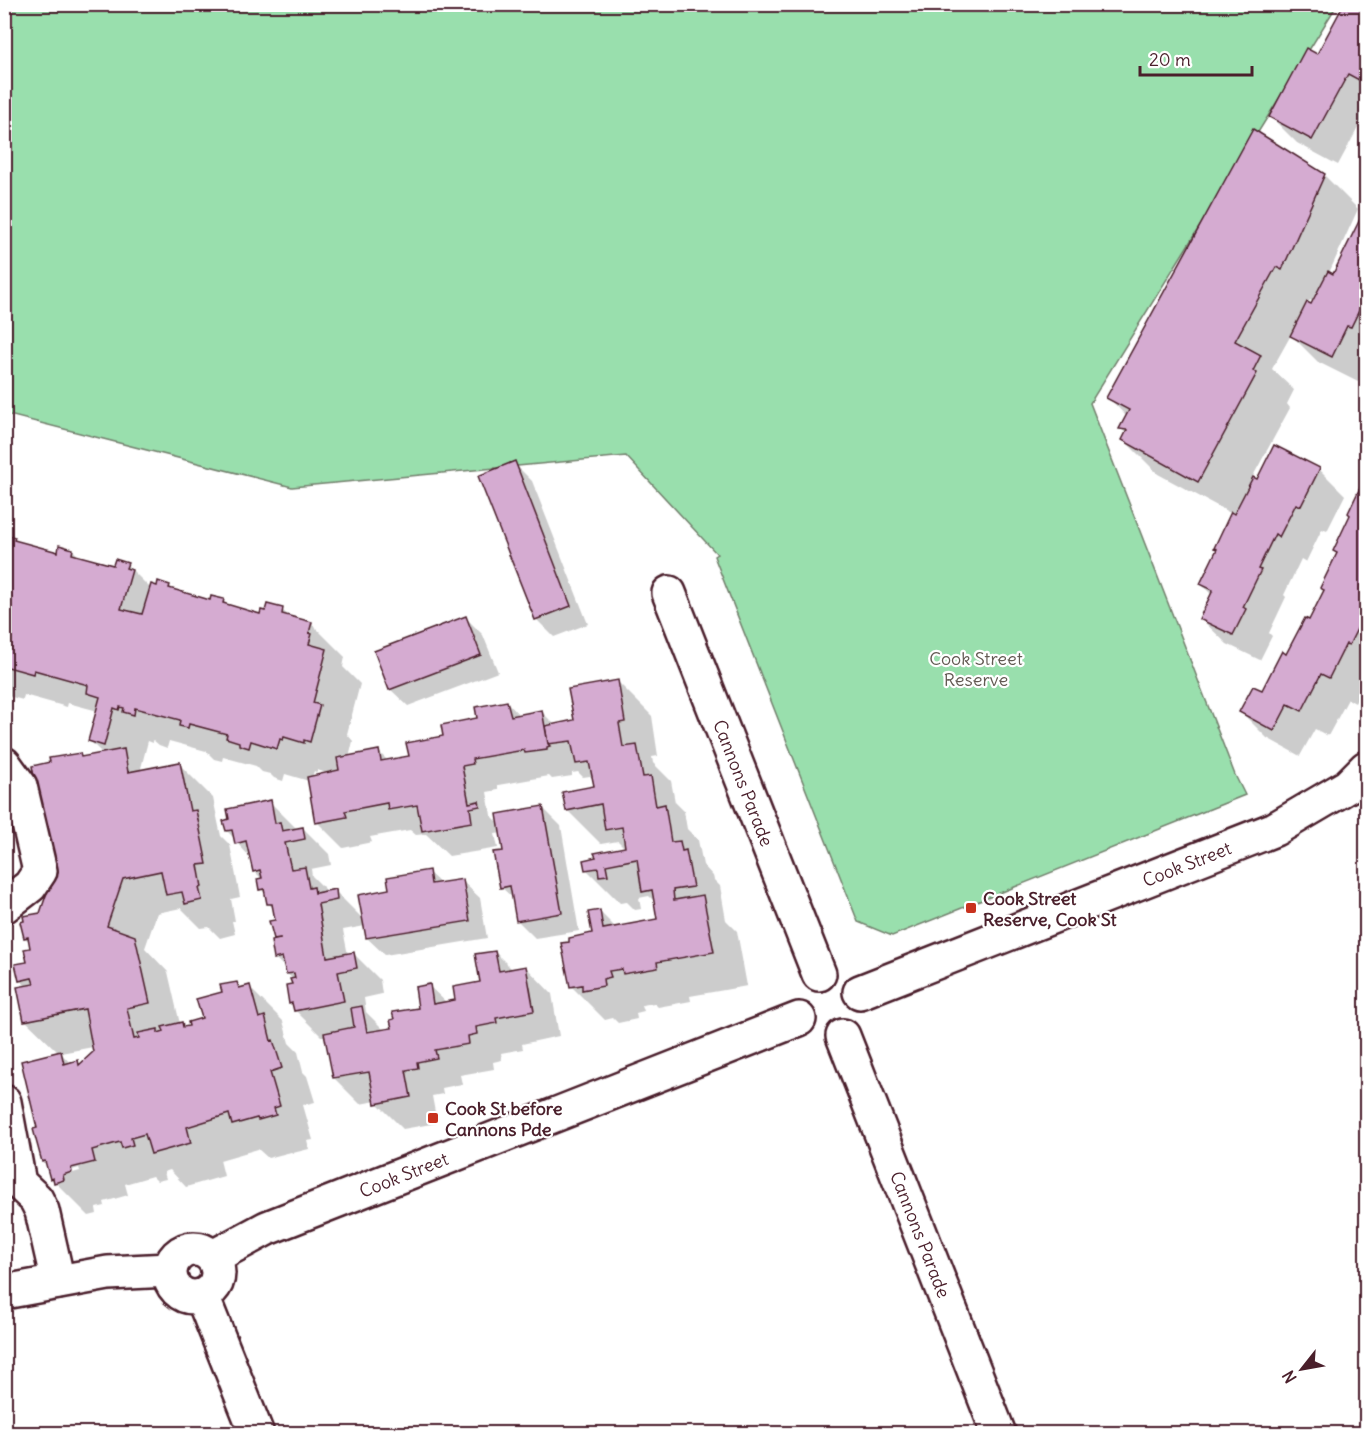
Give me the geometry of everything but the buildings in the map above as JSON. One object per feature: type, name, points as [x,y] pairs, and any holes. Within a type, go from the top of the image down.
[{"type":"street","name":"Cannons Parade","points":[[669,593],[819,974]]},
{"type":"street","points":[[4,764],[20,786],[40,871],[30,886],[4,906]]},
{"type":"street","name":"Cook Street","points":[[860,992],[1275,829],[1348,786],[1366,768]]},
{"type":"street","points":[[832,972],[842,974],[850,979],[860,992],[863,1006],[858,1023],[852,1031],[833,1039],[822,1038],[805,1028],[796,1009],[800,990],[806,982],[819,974],[832,972]]},
{"type":"street","name":"Cook Street","points":[[213,1257],[267,1228],[799,1018]]},
{"type":"street","name":"Cannons Parade","points":[[843,1036],[999,1434]]},
{"type":"street","points":[[4,1102],[19,1183],[36,1199],[42,1211],[58,1282]]},
{"type":"street","points":[[191,1248],[199,1249],[213,1257],[218,1279],[209,1292],[202,1296],[186,1296],[179,1292],[170,1278],[170,1270],[176,1255],[191,1248]]},
{"type":"street","points":[[4,1292],[108,1272],[170,1270]]},
{"type":"street","points":[[202,1296],[256,1434]]},
{"type":"green space","name":"Cook Street Reserve","points":[[4,5],[1337,5],[1090,403],[1235,775],[1245,795],[892,936],[858,922],[714,556],[717,554],[626,456],[292,487],[5,414]]},
{"type":"place","name":"Cook Street Reserve, Cook St","points":[[971,908]]},
{"type":"place","name":"Cook St before Cannons Pde","points":[[433,1118]]}]
